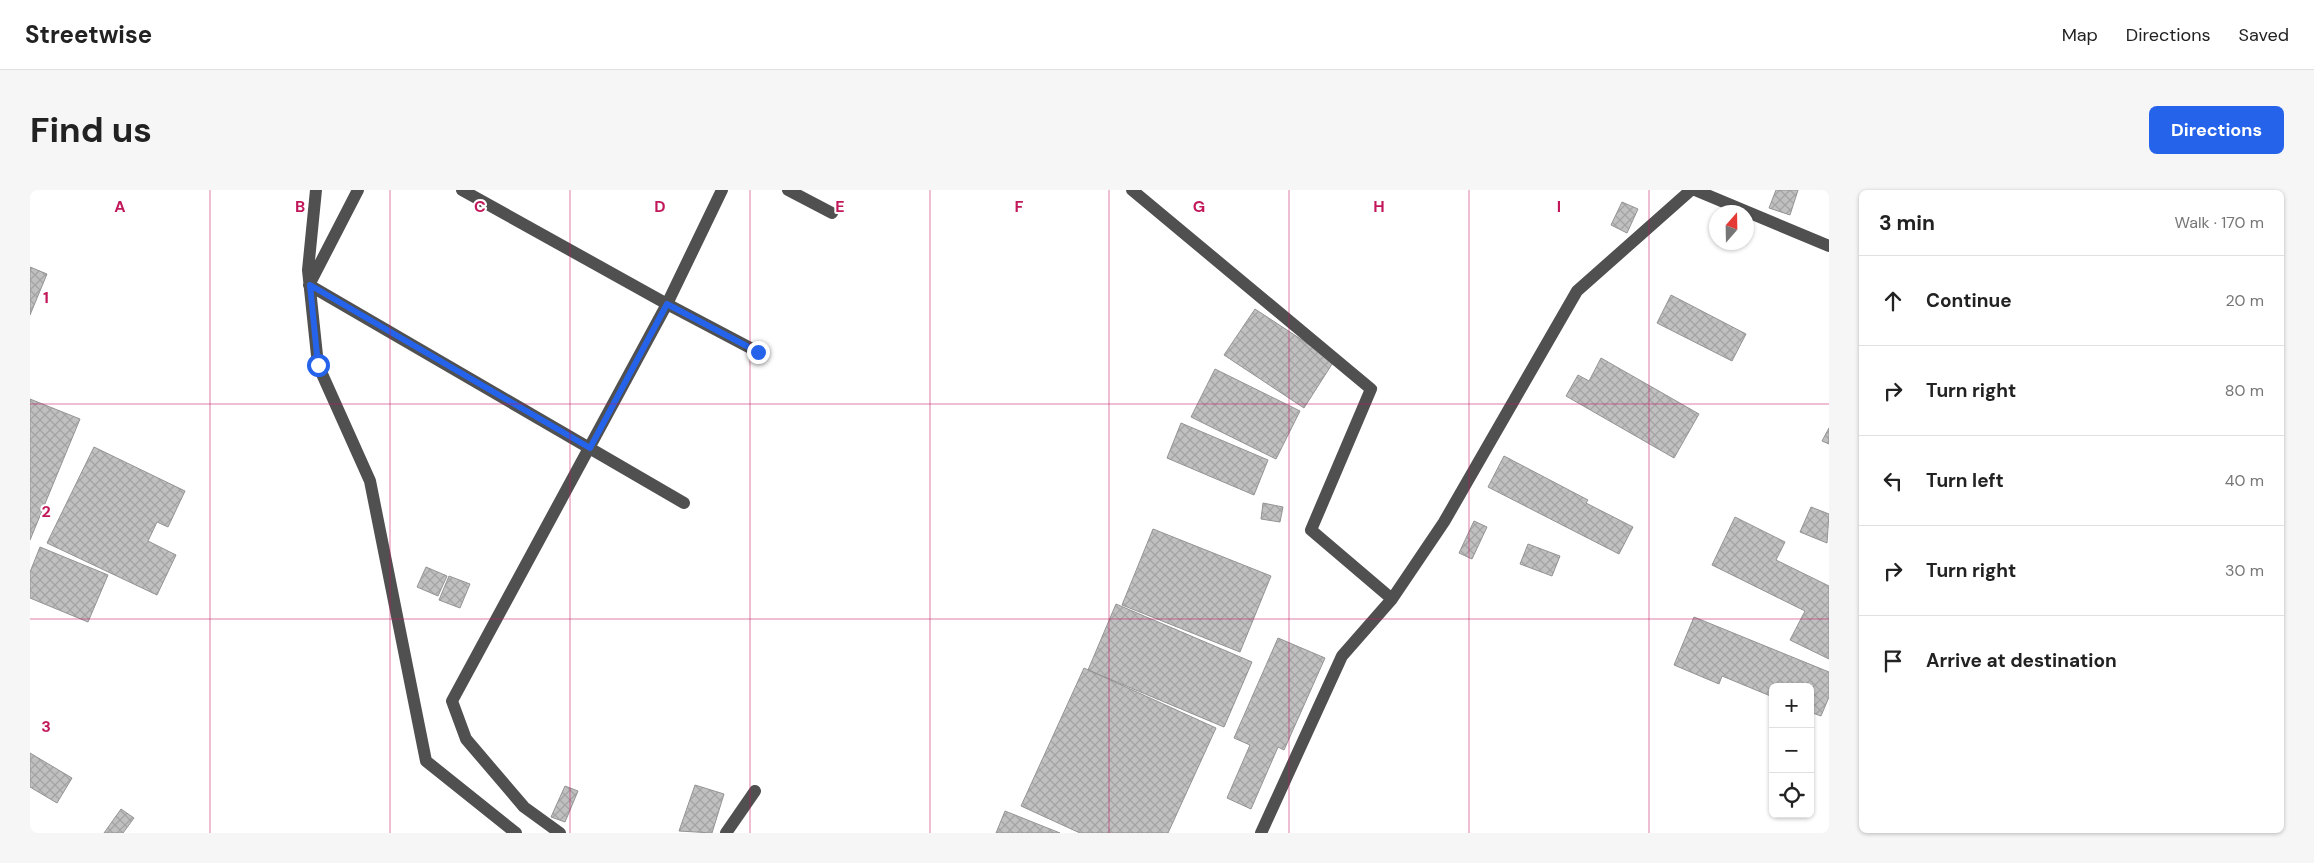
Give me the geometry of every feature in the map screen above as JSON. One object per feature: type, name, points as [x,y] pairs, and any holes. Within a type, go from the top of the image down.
[{"type":"street","points":[[316,190],[308,270],[318,365],[370,481],[426,761],[516,833]]},
{"type":"street","points":[[310,285],[358,190]]},
{"type":"street","points":[[462,190],[667,304],[758,352]]},
{"type":"street","points":[[560,833],[524,807],[466,739],[452,702],[667,304],[722,190]]},
{"type":"street","points":[[788,190],[832,213]]},
{"type":"street","points":[[1132,190],[1371,389],[1311,530],[1392,599]]},
{"type":"street","points":[[1261,833],[1342,656],[1392,599],[1444,522],[1577,291],[1691,190]]},
{"type":"street","points":[[1695,190],[1829,246]]},
{"type":"street","points":[[310,285],[684,503]]},
{"type":"street","points":[[726,833],[754,790]]},
{"type":"building","points":[[1776,190],[1798,190],[1790,215],[1769,208]]},
{"type":"building","points":[[1622,202],[1638,209],[1627,233],[1611,225]]},
{"type":"building","points":[[30,267],[47,274],[30,315]]},
{"type":"building","points":[[1671,295],[1746,334],[1732,361],[1657,323]]},
{"type":"building","points":[[1255,309],[1334,361],[1304,408],[1224,355]]},
{"type":"building","points":[[1601,358],[1699,414],[1674,458],[1566,396],[1578,375],[1589,381]]},
{"type":"building","points":[[1215,369],[1300,411],[1276,459],[1191,417]]},
{"type":"building","points":[[30,399],[80,419],[30,540]]},
{"type":"building","points":[[1181,423],[1268,460],[1254,495],[1167,458]]},
{"type":"building","points":[[1829,428],[1829,444],[1822,441]]},
{"type":"building","points":[[94,447],[185,491],[168,527],[157,522],[148,541],[176,555],[157,595],[47,543]]},
{"type":"building","points":[[1504,456],[1588,500],[1586,503],[1633,527],[1619,554],[1488,487]]},
{"type":"building","points":[[1263,503],[1283,507],[1280,522],[1261,519]]},
{"type":"building","points":[[1811,507],[1829,514],[1827,543],[1800,532]]},
{"type":"building","points":[[1735,517],[1785,542],[1776,560],[1829,586],[1829,659],[1790,640],[1805,611],[1712,565]]},
{"type":"building","points":[[1474,521],[1487,527],[1472,559],[1459,553]]},
{"type":"building","points":[[1153,529],[1271,576],[1240,652],[1122,605]]},
{"type":"building","points":[[1528,544],[1560,556],[1552,576],[1520,564]]},
{"type":"building","points":[[40,547],[108,575],[88,622],[30,598],[30,572]]},
{"type":"building","points":[[426,567],[447,576],[438,596],[417,587]]},
{"type":"building","points":[[449,576],[470,584],[460,608],[439,600]]},
{"type":"building","points":[[1116,604],[1252,662],[1224,727],[1088,670]]},
{"type":"building","points":[[1694,617],[1829,672],[1829,697],[1821,716],[1814,713],[1814,683],[1769,683],[1769,695],[1722,676],[1719,684],[1674,665]]},
{"type":"building","points":[[1278,638],[1325,658],[1284,750],[1278,747],[1251,809],[1227,798],[1250,745],[1234,738]]},
{"type":"building","points":[[1084,668],[1216,728],[1168,833],[1080,833],[1021,806]]},
{"type":"building","points":[[30,753],[72,778],[57,803],[30,787]]},
{"type":"building","points":[[695,785],[724,794],[712,833],[679,831]]},
{"type":"building","points":[[565,786],[578,791],[565,822],[551,817]]},
{"type":"building","points":[[121,809],[134,818],[123,833],[104,833]]},
{"type":"building","points":[[1005,811],[1060,833],[996,833]]},
{"type":"route","points":[[318,365],[310,285],[590,448],[667,304],[758,352]]}]
